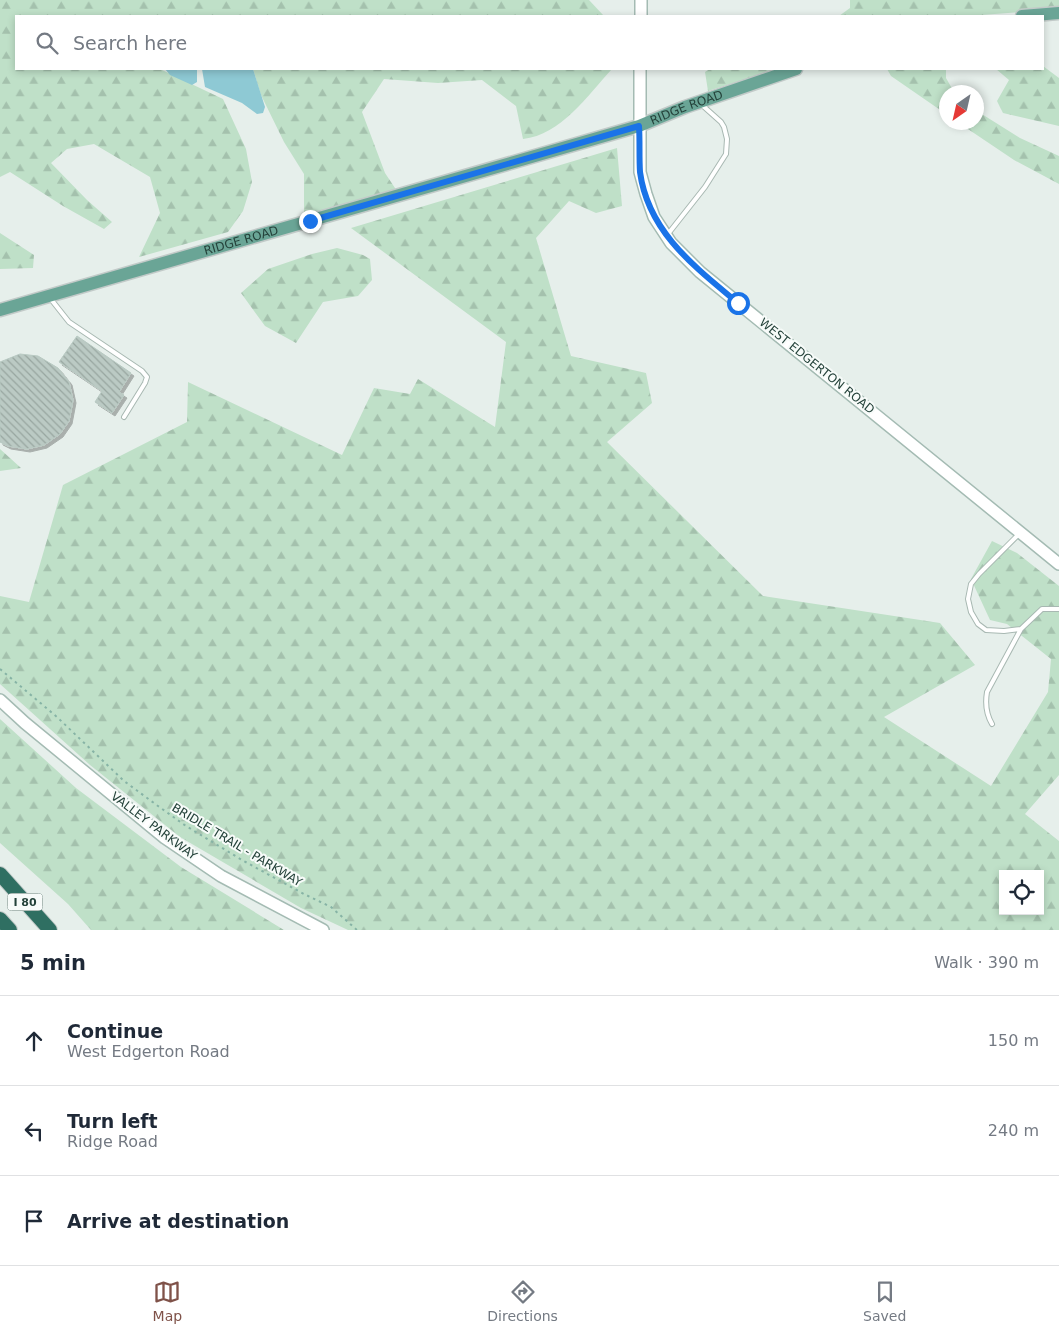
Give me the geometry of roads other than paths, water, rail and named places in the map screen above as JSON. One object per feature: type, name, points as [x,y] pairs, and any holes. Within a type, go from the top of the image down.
[{"type":"highway","name":"I 80","points":[[0,874],[50,930]]},
{"type":"highway","name":"I 80","points":[[0,918],[10,930]]},
{"type":"main road","points":[[1034,15],[1059,13]]},
{"type":"main road","name":"RIDGE ROAD","points":[[0,310],[639,126],[699,102],[793,70]]},
{"type":"street","points":[[641,0],[641,15]]},
{"type":"street","name":"WEST EDGERTON ROAD","points":[[640,70],[640,172],[654,217],[671,243],[700,272],[1059,564]]},
{"type":"street","name":"VALLEY PARKWAY","points":[[0,700],[25,723],[165,838],[221,876],[323,930]]},
{"type":"lane","points":[[666,236],[705,187],[726,154],[727,139],[724,127],[699,102]]},
{"type":"lane","points":[[48,296],[69,322],[142,371],[147,378],[124,417]]},
{"type":"lane","points":[[1021,533],[979,574],[972,584],[968,599],[971,612],[978,624],[986,630],[1004,631],[1021,629]]},
{"type":"lane","points":[[992,724],[988,717],[987,692],[1021,629],[1042,609],[1059,609]]},
{"type":"water","points":[[166,70],[197,70],[197,82],[192,85],[170,75]]},
{"type":"water","points":[[202,70],[253,70],[265,107],[263,113],[257,114],[242,103],[205,87]]}]
